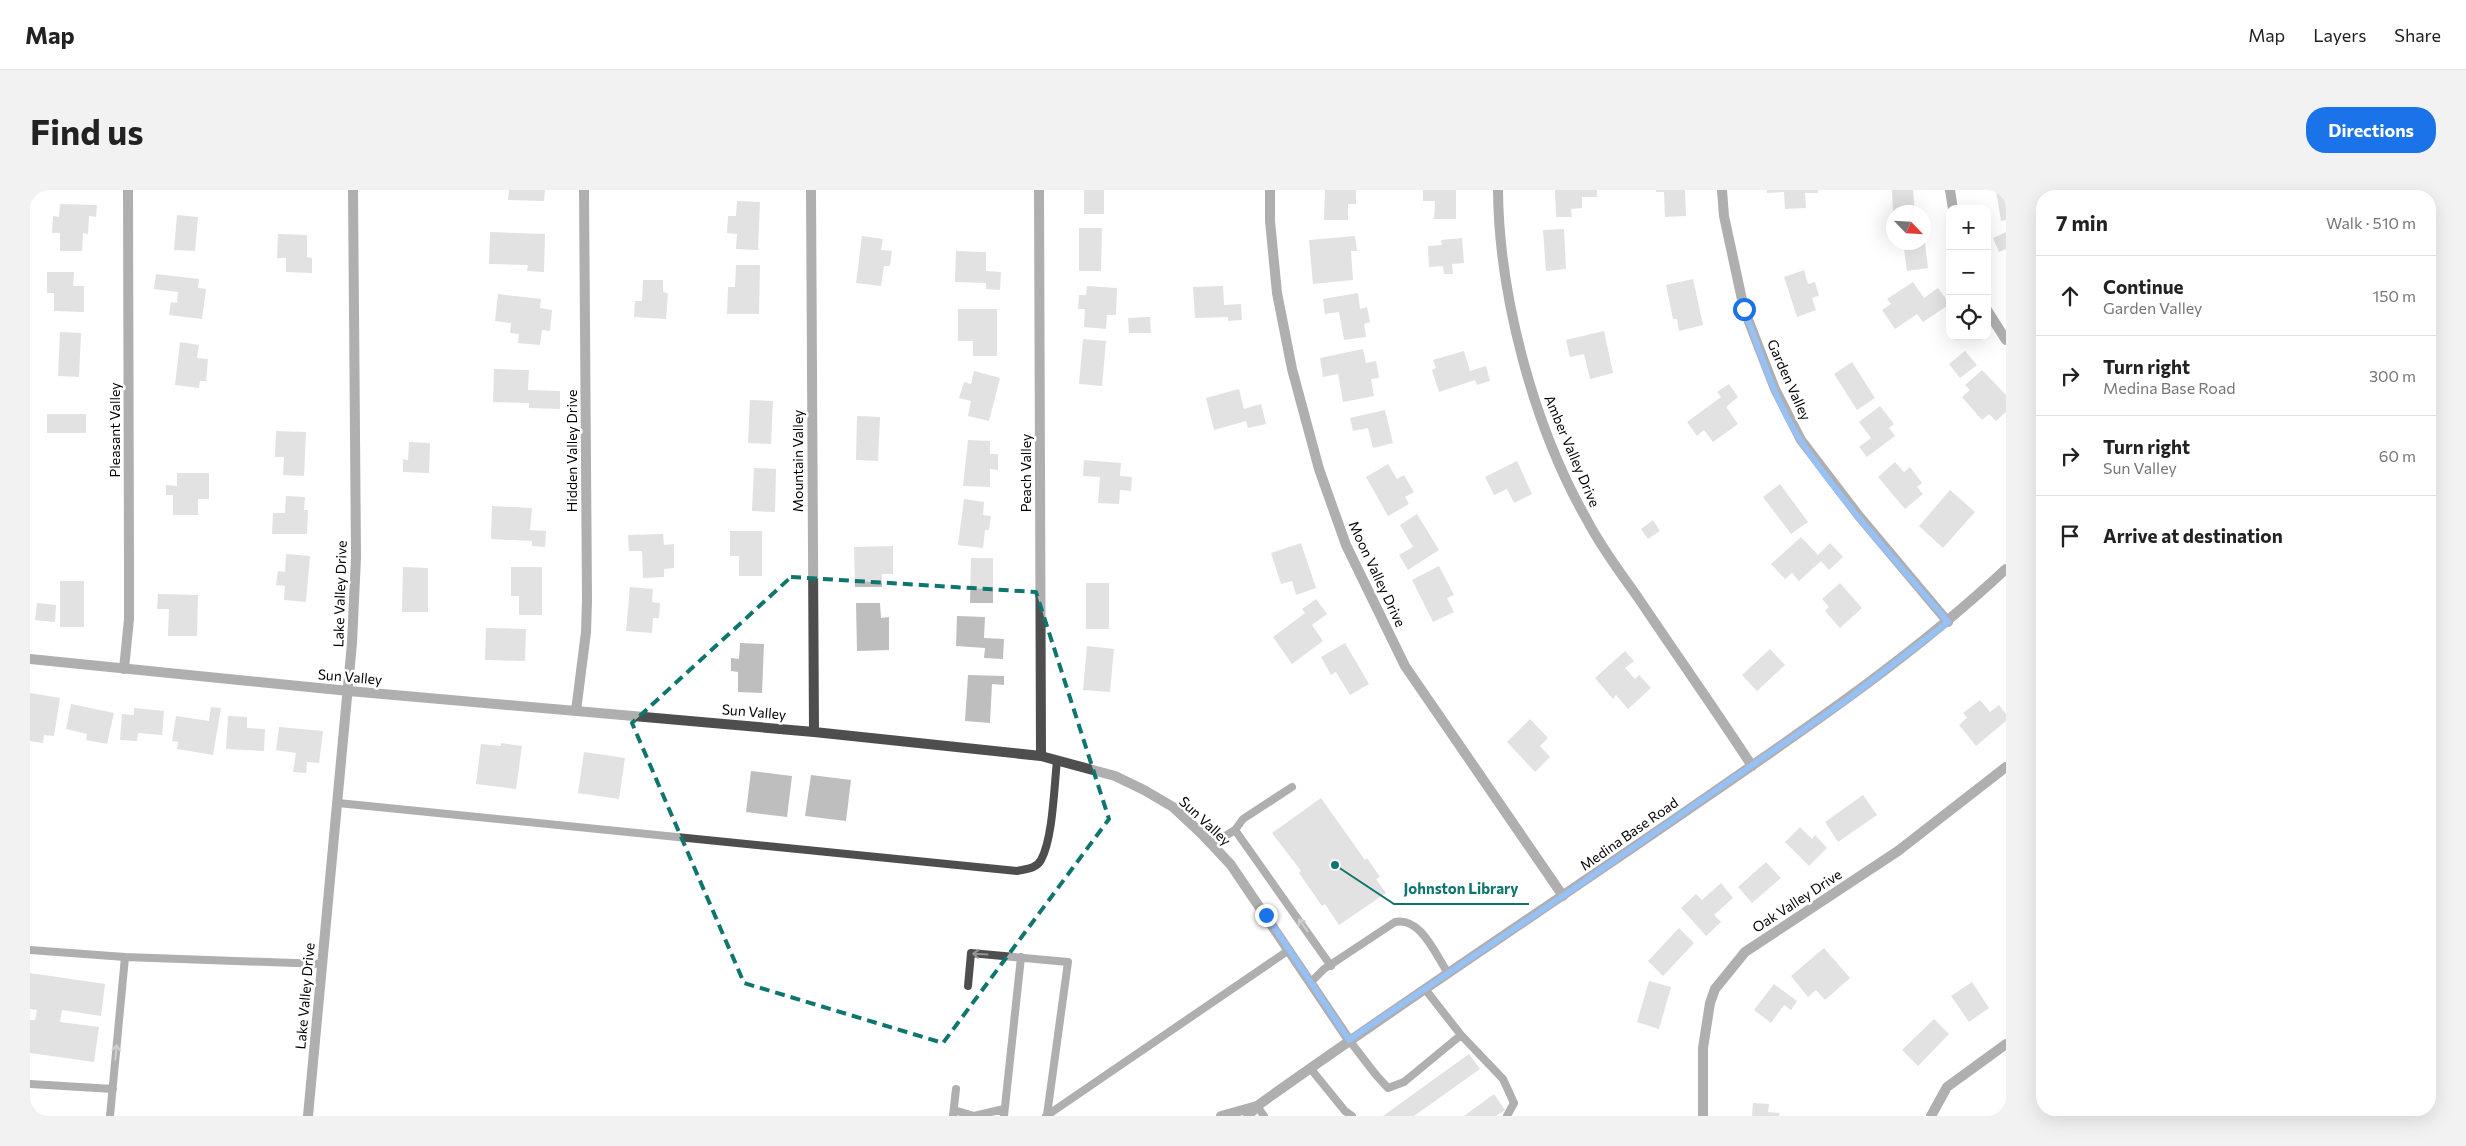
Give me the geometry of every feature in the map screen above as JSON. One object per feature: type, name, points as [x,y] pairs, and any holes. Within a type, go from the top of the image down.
[{"type":"street","name":"Pleasant Valley","points":[[124,669],[129,618],[130,564],[128,190]]},
{"type":"street","name":"Lake Valley Drive","points":[[308,1116],[349,691],[356,557],[354,190]]},
{"type":"street","name":"Hidden Valley Drive","points":[[576,711],[586,632],[587,600],[584,190]]},
{"type":"street","name":"Mountain Valley","points":[[811,190],[814,732]]},
{"type":"street","name":"Peach Valley","points":[[1038,190],[1041,756]]},
{"type":"street","name":"Moon Valley Drive","points":[[1270,190],[1270,221],[1277,293],[1292,369],[1319,469],[1346,545],[1405,666],[1563,896]]},
{"type":"street","name":"Amber Valley Drive","points":[[1498,190],[1498,217],[1514,324],[1534,396],[1561,466],[1587,521],[1752,766]]},
{"type":"street","name":"Garden Valley","points":[[1722,190],[1728,235],[1744,309],[1775,389],[1801,440],[1859,516],[1948,622]]},
{"type":"street","points":[[1950,190],[1952,205]]},
{"type":"street","points":[[1991,316],[2006,340]]},
{"type":"street","name":"Medina Base Road","points":[[1248,1116],[1257,1106],[1349,1040],[1563,896],[1879,676],[1948,622],[2006,569]]},
{"type":"street","name":"Sun Valley","points":[[30,660],[349,691],[814,732],[1041,756],[1115,776],[1144,790],[1172,807],[1212,844],[1231,865],[1349,1040]]},
{"type":"street","name":"Oak Valley Drive","points":[[1703,1116],[1703,1048],[1710,1003],[1719,983],[1745,952],[1898,851],[2006,767]]},
{"type":"street","points":[[1931,1116],[1947,1087],[2006,1044]]},
{"type":"street","name":"Medina Base Road","points":[[1222,1116],[1257,1106]]},
{"type":"lane","points":[[338,803],[1017,871],[1032,868],[1040,861],[1048,839],[1057,761]]},
{"type":"lane","points":[[1212,844],[1235,830],[1243,819],[1292,787]]},
{"type":"lane","points":[[1235,830],[1331,966]]},
{"type":"lane","points":[[1311,982],[1395,922],[1404,920],[1416,926],[1448,973]]},
{"type":"lane","points":[[30,950],[125,957],[322,964]]},
{"type":"lane","points":[[1046,1116],[1289,950]]},
{"type":"lane","points":[[968,986],[971,953],[1068,962],[1046,1116]]},
{"type":"lane","points":[[110,1116],[125,957]]},
{"type":"lane","points":[[956,1089],[953,1113],[974,1116],[1004,1113],[1021,957]]},
{"type":"lane","points":[[1426,988],[1461,1035],[1503,1078],[1514,1103],[1507,1116]]},
{"type":"lane","points":[[1349,1040],[1388,1088],[1404,1082],[1461,1035]]},
{"type":"lane","points":[[1310,1068],[1345,1111],[1352,1116]]},
{"type":"lane","points":[[30,1084],[113,1089]]},
{"type":"lane","points":[[1257,1106],[1264,1116]]},
{"type":"highlighted area","points":[[791,577],[1036,592],[1109,819],[943,1043],[744,983],[632,723]]},
{"type":"building","points":[[509,190],[545,190],[544,201],[508,200]]},
{"type":"building","points":[[1084,190],[1104,190],[1104,214],[1084,214]]},
{"type":"building","points":[[1325,190],[1356,190],[1356,204],[1348,204],[1348,220],[1324,220]]},
{"type":"building","points":[[1423,190],[1456,190],[1456,219],[1434,219],[1435,201],[1423,201]]},
{"type":"building","points":[[1555,190],[1597,190],[1597,197],[1582,197],[1582,208],[1571,209],[1572,217],[1556,217]]},
{"type":"building","points":[[1656,190],[1685,190],[1686,216],[1665,217],[1664,192],[1656,192]]},
{"type":"building","points":[[1767,190],[1818,190],[1818,193],[1805,193],[1806,208],[1785,209],[1784,192],[1767,193]]},
{"type":"building","points":[[1892,190],[1913,190],[1914,205],[1893,205]]},
{"type":"building","points":[[1996,190],[2006,190],[2006,220],[2001,221]]},
{"type":"building","points":[[737,201],[760,202],[758,250],[736,249],[737,234],[727,233],[728,216],[736,216]]},
{"type":"building","points":[[60,204],[97,205],[96,217],[89,216],[88,234],[83,233],[82,251],[60,251],[60,233],[52,233],[53,216],[59,217]]},
{"type":"building","points":[[177,215],[198,217],[195,251],[174,250]]},
{"type":"building","points":[[1079,228],[1102,228],[1101,271],[1079,271]]},
{"type":"building","points":[[1564,229],[1566,269],[1546,271],[1543,230]]},
{"type":"building","points":[[490,232],[545,234],[544,272],[527,271],[528,265],[489,264]]},
{"type":"building","points":[[2006,232],[2006,249],[1999,252],[1993,238]]},
{"type":"building","points":[[278,234],[307,235],[307,257],[312,258],[312,273],[286,272],[286,258],[277,258]]},
{"type":"building","points":[[862,236],[883,239],[881,250],[892,251],[890,266],[884,266],[881,286],[856,283]]},
{"type":"building","points":[[1355,236],[1357,251],[1351,251],[1353,280],[1313,284],[1309,240]]},
{"type":"building","points":[[1462,238],[1464,263],[1452,264],[1453,274],[1444,274],[1443,266],[1429,267],[1428,246],[1442,245],[1441,240]]},
{"type":"building","points":[[1904,250],[1926,250],[1928,268],[1907,271]]},
{"type":"building","points":[[956,251],[986,252],[986,271],[1001,272],[1000,290],[986,289],[986,283],[955,282]]},
{"type":"building","points":[[736,265],[760,265],[759,314],[727,314],[728,287],[735,287]]},
{"type":"building","points":[[1804,270],[1808,284],[1815,282],[1819,296],[1812,298],[1816,310],[1797,317],[1784,277]]},
{"type":"building","points":[[47,272],[74,272],[73,286],[84,286],[84,312],[54,311],[54,293],[47,293]]},
{"type":"building","points":[[156,274],[199,279],[198,288],[206,289],[202,319],[169,315],[171,302],[177,303],[178,292],[154,289]]},
{"type":"building","points":[[1693,279],[1703,325],[1679,331],[1677,319],[1673,319],[1666,285]]},
{"type":"building","points":[[643,280],[663,280],[663,292],[668,293],[666,319],[634,317],[635,301],[642,301]]},
{"type":"building","points":[[1913,282],[1924,298],[1938,288],[1946,299],[1946,307],[1923,322],[1917,314],[1895,329],[1882,310],[1891,304],[1887,299]]},
{"type":"building","points":[[1087,286],[1117,288],[1116,315],[1107,315],[1106,329],[1084,327],[1085,309],[1078,309],[1079,295],[1086,295]]},
{"type":"building","points":[[1223,286],[1224,305],[1241,304],[1242,320],[1228,321],[1228,317],[1195,318],[1193,287]]},
{"type":"building","points":[[1358,293],[1360,309],[1367,307],[1370,322],[1364,324],[1366,337],[1344,340],[1339,312],[1325,314],[1323,299]]},
{"type":"building","points":[[498,294],[541,299],[540,308],[552,310],[550,331],[542,330],[540,345],[518,343],[519,334],[510,333],[511,323],[495,321]]},
{"type":"building","points":[[958,309],[997,309],[997,356],[973,356],[973,341],[958,341]]},
{"type":"building","points":[[1150,317],[1151,333],[1129,333],[1128,318]]},
{"type":"building","points":[[1604,331],[1613,373],[1590,379],[1584,354],[1570,357],[1566,340]]},
{"type":"building","points":[[60,332],[81,333],[79,377],[58,376]]},
{"type":"building","points":[[1083,339],[1106,341],[1102,386],[1079,384]]},
{"type":"building","points":[[180,342],[199,345],[197,358],[208,359],[206,381],[200,381],[199,388],[175,385]]},
{"type":"building","points":[[1363,349],[1366,363],[1376,361],[1379,378],[1371,379],[1374,396],[1343,402],[1338,374],[1323,377],[1320,358]]},
{"type":"building","points":[[1464,351],[1470,371],[1486,366],[1490,381],[1477,385],[1475,380],[1439,392],[1432,370],[1436,368],[1433,360]]},
{"type":"building","points":[[1965,351],[1977,365],[1960,378],[1949,364]]},
{"type":"building","points":[[1852,362],[1875,398],[1857,410],[1834,374]]},
{"type":"building","points":[[494,369],[529,370],[528,390],[560,391],[560,409],[529,408],[529,403],[493,402]]},
{"type":"building","points":[[1982,370],[2006,395],[2006,412],[1996,421],[1989,414],[1982,420],[1962,397],[1970,390],[1965,385]]},
{"type":"building","points":[[974,371],[1000,378],[989,421],[968,416],[971,401],[959,398],[964,382],[971,384]]},
{"type":"building","points":[[1729,384],[1738,397],[1726,407],[1738,424],[1713,442],[1704,430],[1697,436],[1687,422],[1721,397],[1717,392]]},
{"type":"building","points":[[1239,389],[1244,409],[1261,404],[1266,424],[1248,428],[1246,421],[1214,430],[1206,398]]},
{"type":"building","points":[[750,400],[773,401],[771,444],[748,443]]},
{"type":"building","points":[[1880,406],[1894,424],[1889,428],[1895,436],[1867,457],[1859,447],[1871,438],[1859,422]]},
{"type":"building","points":[[1385,410],[1393,443],[1373,448],[1368,428],[1353,431],[1350,418]]},
{"type":"building","points":[[47,414],[86,414],[86,433],[47,433]]},
{"type":"building","points":[[857,416],[880,417],[878,461],[856,460]]},
{"type":"building","points":[[276,431],[306,432],[304,476],[283,475],[284,457],[275,457]]},
{"type":"building","points":[[968,440],[990,441],[990,454],[998,454],[998,470],[990,469],[990,487],[963,486]]},
{"type":"building","points":[[409,442],[430,443],[429,473],[403,472],[403,459],[408,460]]},
{"type":"building","points":[[1084,460],[1121,463],[1120,476],[1132,477],[1131,491],[1120,490],[1119,504],[1098,503],[1100,477],[1083,476]]},
{"type":"building","points":[[1517,461],[1532,494],[1514,503],[1507,489],[1494,495],[1485,477]]},
{"type":"building","points":[[1895,462],[1904,472],[1910,467],[1922,483],[1917,487],[1923,494],[1905,509],[1878,477]]},
{"type":"building","points":[[1388,464],[1397,479],[1404,475],[1414,492],[1405,497],[1409,504],[1388,516],[1366,477]]},
{"type":"building","points":[[754,468],[776,469],[775,512],[752,511]]},
{"type":"building","points":[[177,473],[209,473],[209,499],[198,499],[198,515],[173,515],[173,495],[166,495],[166,485],[177,486]]},
{"type":"building","points":[[1780,484],[1808,522],[1791,534],[1763,497]]},
{"type":"building","points":[[1950,490],[1975,512],[1943,548],[1919,526]]},
{"type":"building","points":[[286,496],[305,497],[304,510],[308,510],[307,534],[272,534],[273,513],[285,513]]},
{"type":"building","points":[[964,499],[984,502],[983,515],[991,516],[989,530],[985,530],[983,548],[958,545]]},
{"type":"building","points":[[492,506],[532,508],[530,530],[546,531],[545,547],[532,546],[532,541],[491,539]]},
{"type":"building","points":[[1417,514],[1439,550],[1408,570],[1399,555],[1413,547],[1400,525]]},
{"type":"building","points":[[1653,520],[1660,531],[1648,539],[1641,529]]},
{"type":"building","points":[[730,531],[762,531],[762,576],[739,576],[739,556],[730,556]]},
{"type":"building","points":[[663,534],[664,545],[674,544],[674,568],[664,569],[664,577],[643,578],[642,551],[629,551],[628,535]]},
{"type":"building","points":[[1801,537],[1818,555],[1830,543],[1843,557],[1829,570],[1821,561],[1799,581],[1792,573],[1785,579],[1771,564]]},
{"type":"building","points":[[1301,543],[1316,588],[1296,595],[1292,581],[1281,584],[1271,553]]},
{"type":"building","points":[[893,546],[893,574],[882,574],[882,587],[855,587],[854,547]]},
{"type":"building","points":[[286,554],[310,556],[306,602],[284,600],[285,586],[276,585],[278,571],[285,572]]},
{"type":"building","points":[[971,558],[993,558],[993,603],[970,603]]},
{"type":"building","points":[[1439,566],[1454,595],[1447,598],[1454,612],[1433,622],[1412,580]]},
{"type":"building","points":[[403,567],[428,568],[428,612],[402,612]]},
{"type":"building","points":[[511,567],[542,567],[542,615],[519,615],[519,596],[511,596]]},
{"type":"building","points":[[60,581],[84,581],[84,627],[60,627]]},
{"type":"building","points":[[1086,583],[1109,583],[1109,629],[1086,629]]},
{"type":"building","points":[[1840,583],[1862,608],[1840,628],[1825,611],[1829,607],[1822,599]]},
{"type":"building","points":[[630,587],[653,589],[652,602],[660,603],[659,618],[653,618],[652,633],[626,631]]},
{"type":"building","points":[[158,594],[198,595],[197,636],[168,636],[169,609],[157,609]]},
{"type":"building","points":[[1316,599],[1327,614],[1312,625],[1323,641],[1292,664],[1273,637],[1305,613],[1302,609]]},
{"type":"building","points":[[37,603],[56,605],[55,622],[35,620]]},
{"type":"building","points":[[856,603],[880,603],[881,618],[889,617],[889,650],[857,651]]},
{"type":"building","points":[[957,616],[985,617],[984,638],[1004,639],[1003,659],[984,658],[985,648],[956,646]]},
{"type":"building","points":[[486,628],[526,629],[525,661],[485,660]]},
{"type":"building","points":[[740,643],[764,644],[762,693],[738,692],[738,672],[731,671],[731,658],[739,659]]},
{"type":"building","points":[[1345,643],[1369,684],[1350,695],[1336,672],[1331,675],[1321,657]]},
{"type":"building","points":[[1087,646],[1114,649],[1110,692],[1083,690]]},
{"type":"building","points":[[1770,649],[1785,665],[1757,691],[1742,675]]},
{"type":"building","points":[[1625,651],[1634,661],[1625,668],[1635,679],[1639,675],[1651,688],[1628,709],[1616,695],[1613,699],[1595,678]]},
{"type":"building","points":[[968,675],[1004,676],[1004,685],[992,684],[990,723],[965,721]]},
{"type":"building","points":[[30,693],[60,698],[54,736],[44,735],[43,743],[30,741]]},
{"type":"building","points":[[1980,700],[1990,712],[1999,705],[2006,714],[2006,721],[1976,746],[1959,725],[1967,718],[1963,713]]},
{"type":"building","points":[[71,704],[114,713],[107,744],[86,740],[87,734],[66,729]]},
{"type":"building","points":[[211,707],[221,708],[213,755],[177,749],[178,742],[172,741],[176,716],[209,721]]},
{"type":"building","points":[[134,708],[164,711],[162,735],[138,733],[137,741],[120,740],[122,714],[134,715]]},
{"type":"building","points":[[228,716],[247,717],[247,728],[265,729],[264,751],[226,749]]},
{"type":"building","points":[[1530,719],[1548,738],[1540,746],[1550,757],[1535,772],[1507,742]]},
{"type":"building","points":[[279,727],[323,731],[319,763],[307,762],[306,773],[293,772],[296,753],[276,750]]},
{"type":"building","points":[[501,743],[522,746],[516,789],[476,784],[481,744],[501,746]]},
{"type":"building","points":[[584,752],[625,758],[619,799],[578,793]]},
{"type":"building","points":[[751,771],[792,776],[787,817],[746,812]]},
{"type":"building","points":[[811,775],[851,780],[846,821],[805,816]]},
{"type":"building","points":[[1863,795],[1877,815],[1838,842],[1825,822]]},
{"type":"building","points":[[1321,798],[1365,860],[1367,858],[1380,877],[1376,879],[1386,893],[1339,925],[1325,904],[1322,906],[1299,873],[1301,871],[1272,833]]},
{"type":"building","points":[[1800,827],[1812,839],[1815,835],[1827,848],[1809,866],[1785,842]]},
{"type":"building","points":[[1766,862],[1781,878],[1752,903],[1738,887]]},
{"type":"building","points":[[1721,883],[1733,898],[1714,915],[1721,922],[1706,936],[1681,908],[1696,894],[1702,900]]},
{"type":"building","points":[[1679,928],[1694,943],[1663,976],[1648,961]]},
{"type":"building","points":[[1824,948],[1850,978],[1825,1000],[1816,990],[1808,997],[1791,976]]},
{"type":"building","points":[[30,973],[105,984],[101,1016],[62,1010],[60,1022],[99,1027],[94,1062],[30,1053],[30,1020],[35,1020],[37,1010],[30,1009]]},
{"type":"building","points":[[1649,981],[1671,987],[1659,1029],[1637,1022]]},
{"type":"building","points":[[1972,982],[1989,1008],[1969,1022],[1951,996]]},
{"type":"building","points":[[1774,984],[1797,1001],[1791,1010],[1784,1005],[1771,1023],[1754,1010]]},
{"type":"building","points":[[1934,1019],[1949,1034],[1918,1066],[1902,1050]]},
{"type":"building","points":[[1469,1054],[1480,1069],[1414,1116],[1383,1116]]},
{"type":"building","points":[[1494,1094],[1505,1110],[1496,1116],[1464,1116]]},
{"type":"building","points":[[1753,1103],[1769,1104],[1768,1112],[1780,1113],[1779,1116],[1752,1116]]},
{"type":"place","name":"Johnston Library","points":[[1335,865]]},
{"type":"route","points":[[1266,915],[1349,1040],[1563,896],[1848,699],[1948,622],[1859,516],[1801,440],[1775,389],[1744,309]]}]
